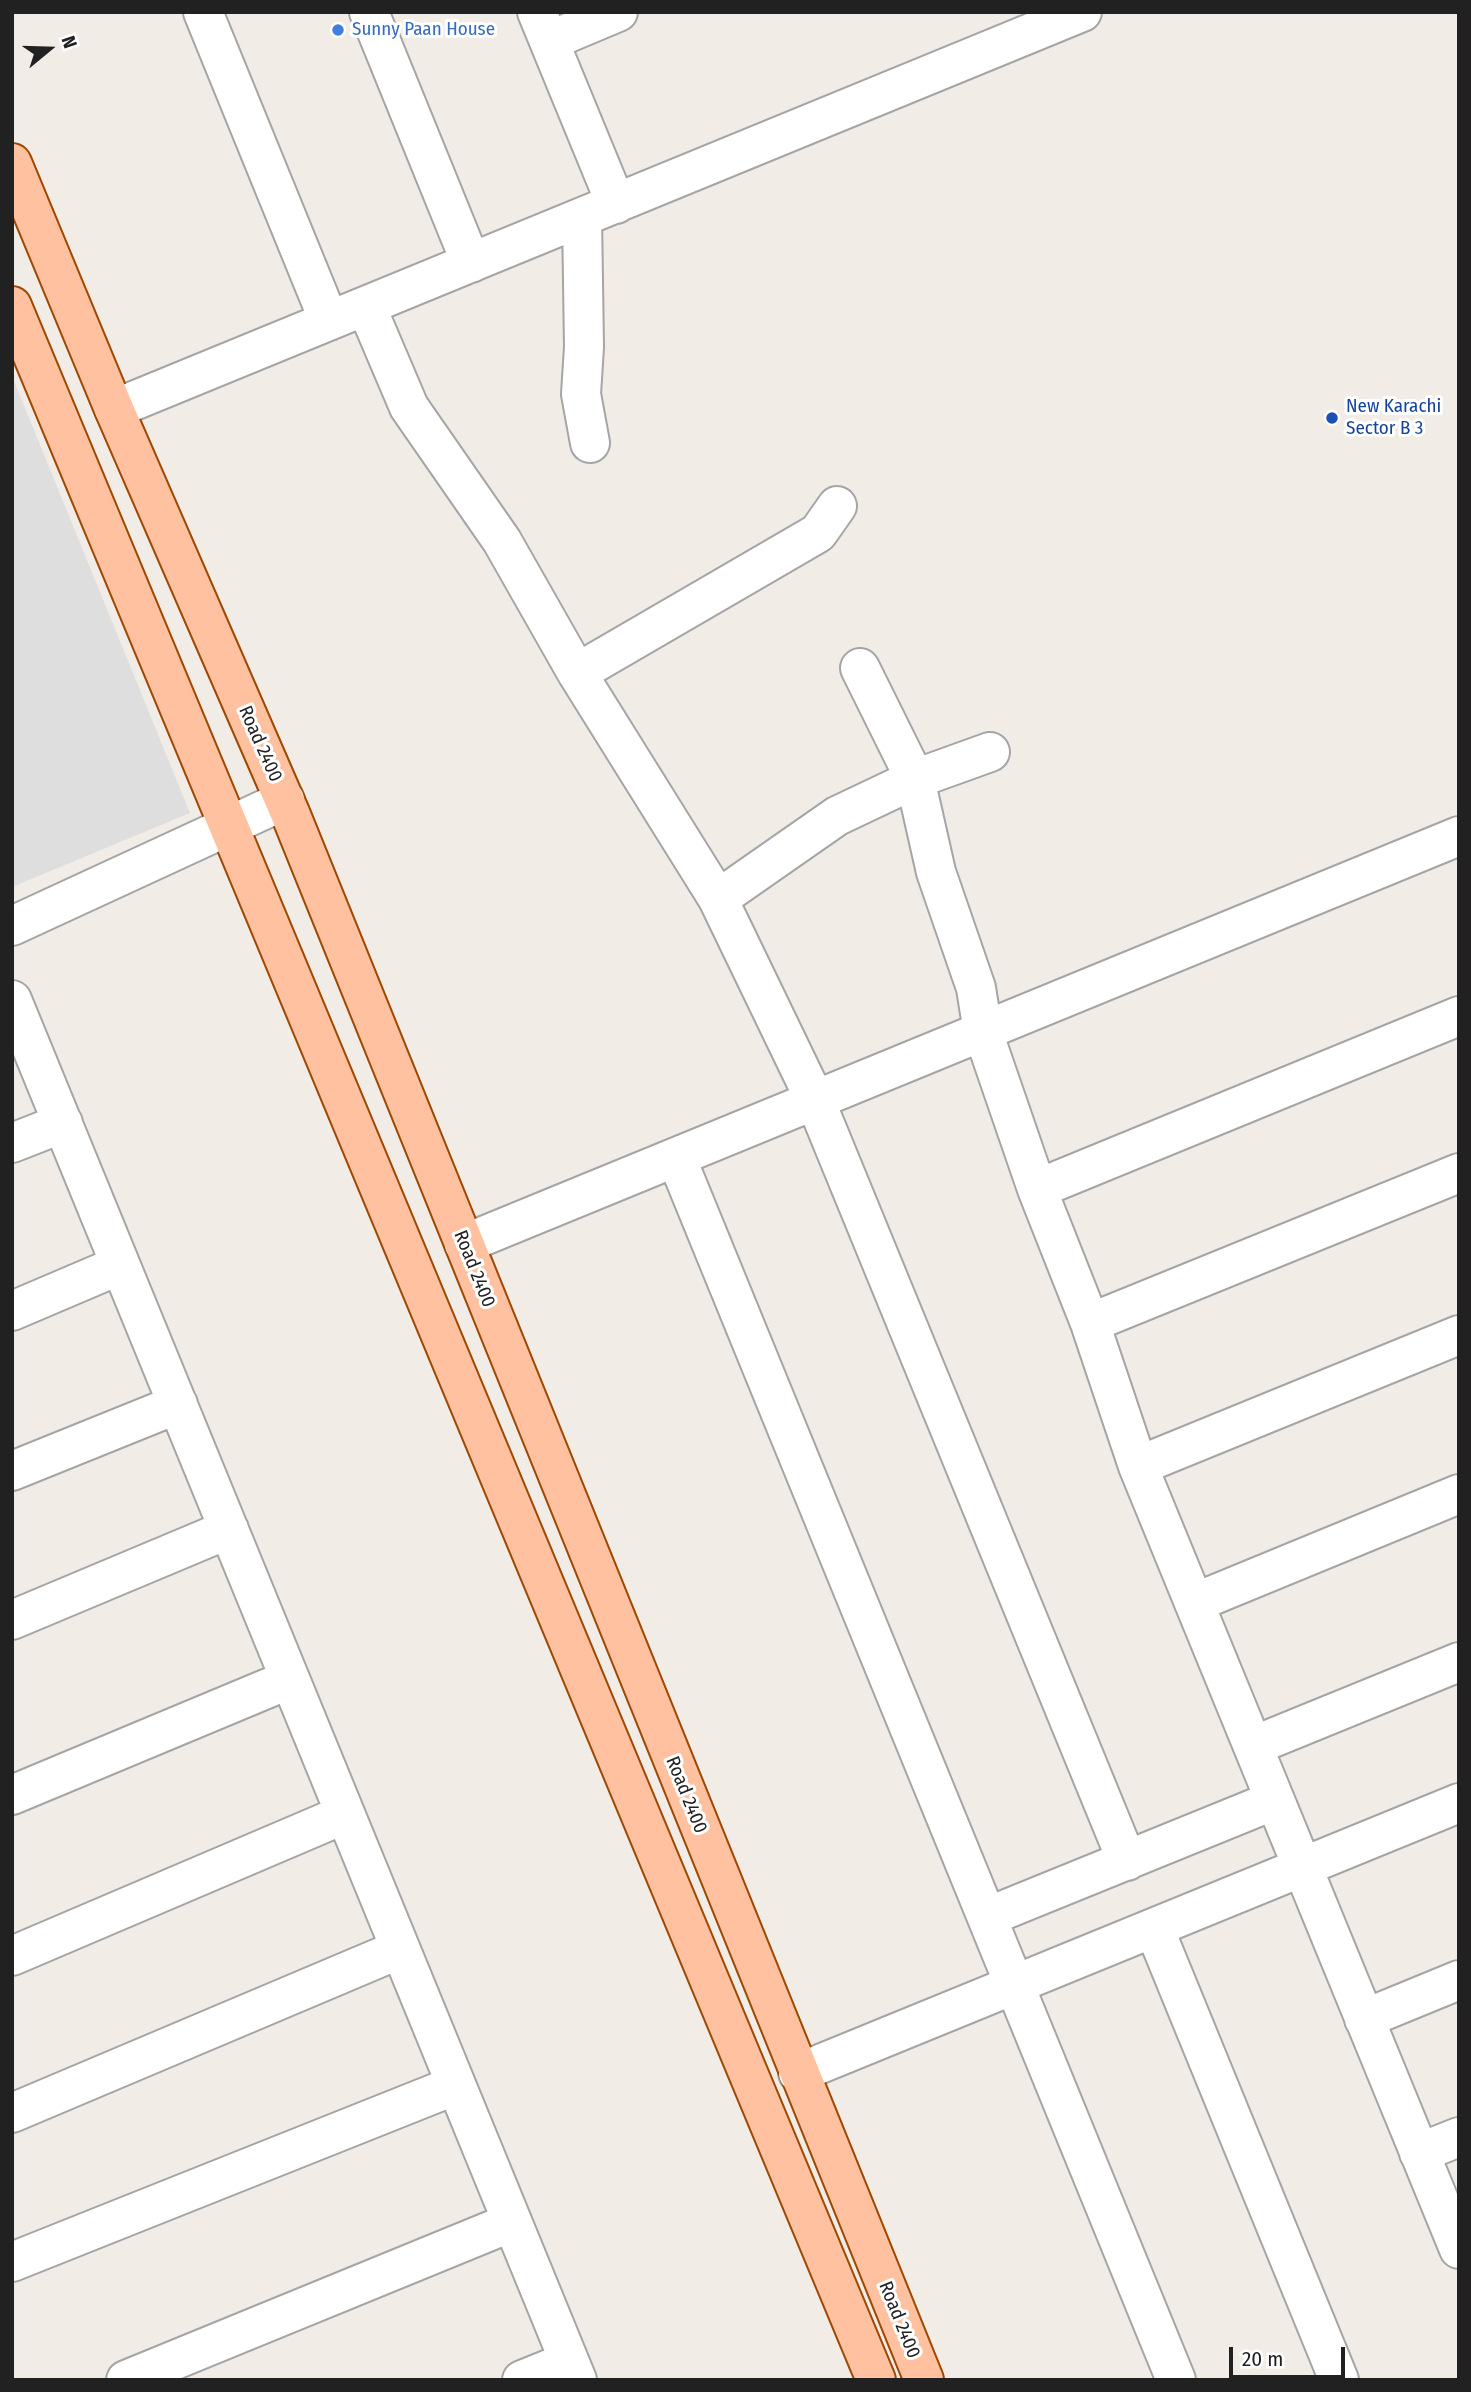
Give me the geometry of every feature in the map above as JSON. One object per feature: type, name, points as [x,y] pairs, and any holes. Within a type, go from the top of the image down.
[{"type":"main road","name":"Road 2400","points":[[12,163],[114,409],[285,800],[924,2380]]},
{"type":"main road","points":[[12,306],[227,827],[421,1282],[877,2380]]},
{"type":"street","points":[[203,12],[329,321]]},
{"type":"street","points":[[369,12],[471,263]]},
{"type":"street","points":[[590,443],[581,394],[599,211],[543,26],[618,12]]},
{"type":"street","points":[[114,409],[1082,12]]},
{"type":"street","points":[[366,306],[409,407],[502,541],[577,673],[718,899],[815,1100],[1126,1861]]},
{"type":"street","points":[[577,673],[818,533],[837,506]]},
{"type":"street","points":[[860,668],[907,757],[915,779],[936,872],[976,988],[983,1032],[1037,1189],[1090,1323],[1138,1466],[1459,2249]]},
{"type":"street","points":[[718,899],[836,816],[915,779],[990,752]]},
{"type":"street","points":[[12,926],[285,800]]},
{"type":"street","points":[[464,1244],[1459,836]]},
{"type":"street","points":[[12,1000],[573,2370],[522,2380]]},
{"type":"street","points":[[1037,1189],[1459,1016]]},
{"type":"street","points":[[12,1143],[63,1123]]},
{"type":"street","points":[[676,1157],[1176,2380]]},
{"type":"street","points":[[1090,1323],[1459,1173]]},
{"type":"street","points":[[12,1311],[120,1265]]},
{"type":"street","points":[[1138,1466],[1459,1335]]},
{"type":"street","points":[[12,1471],[178,1404]]},
{"type":"street","points":[[1194,1603],[1459,1494]]},
{"type":"street","points":[[12,1620],[229,1529]]},
{"type":"street","points":[[1253,1746],[1459,1662]]},
{"type":"street","points":[[12,1795],[290,1679]]},
{"type":"street","points":[[987,1917],[1275,1800]]},
{"type":"street","points":[[798,2073],[1459,1802]]},
{"type":"street","points":[[12,1956],[345,1814]]},
{"type":"street","points":[[1154,1928],[1339,2380]]},
{"type":"street","points":[[12,2113],[400,1949]]},
{"type":"street","points":[[1364,2019],[1459,1980]]},
{"type":"street","points":[[12,2262],[456,2085]]},
{"type":"street","points":[[1419,2153],[1459,2137]]},
{"type":"street","points":[[126,2380],[512,2221]]},
{"type":"shaded area","points":[[12,376],[190,813],[12,887]]},
{"type":"place","name":"Sunny Paan House","points":[[338,30]]},
{"type":"place","name":"New Karachi Sector B 3","points":[[1332,418]]}]
